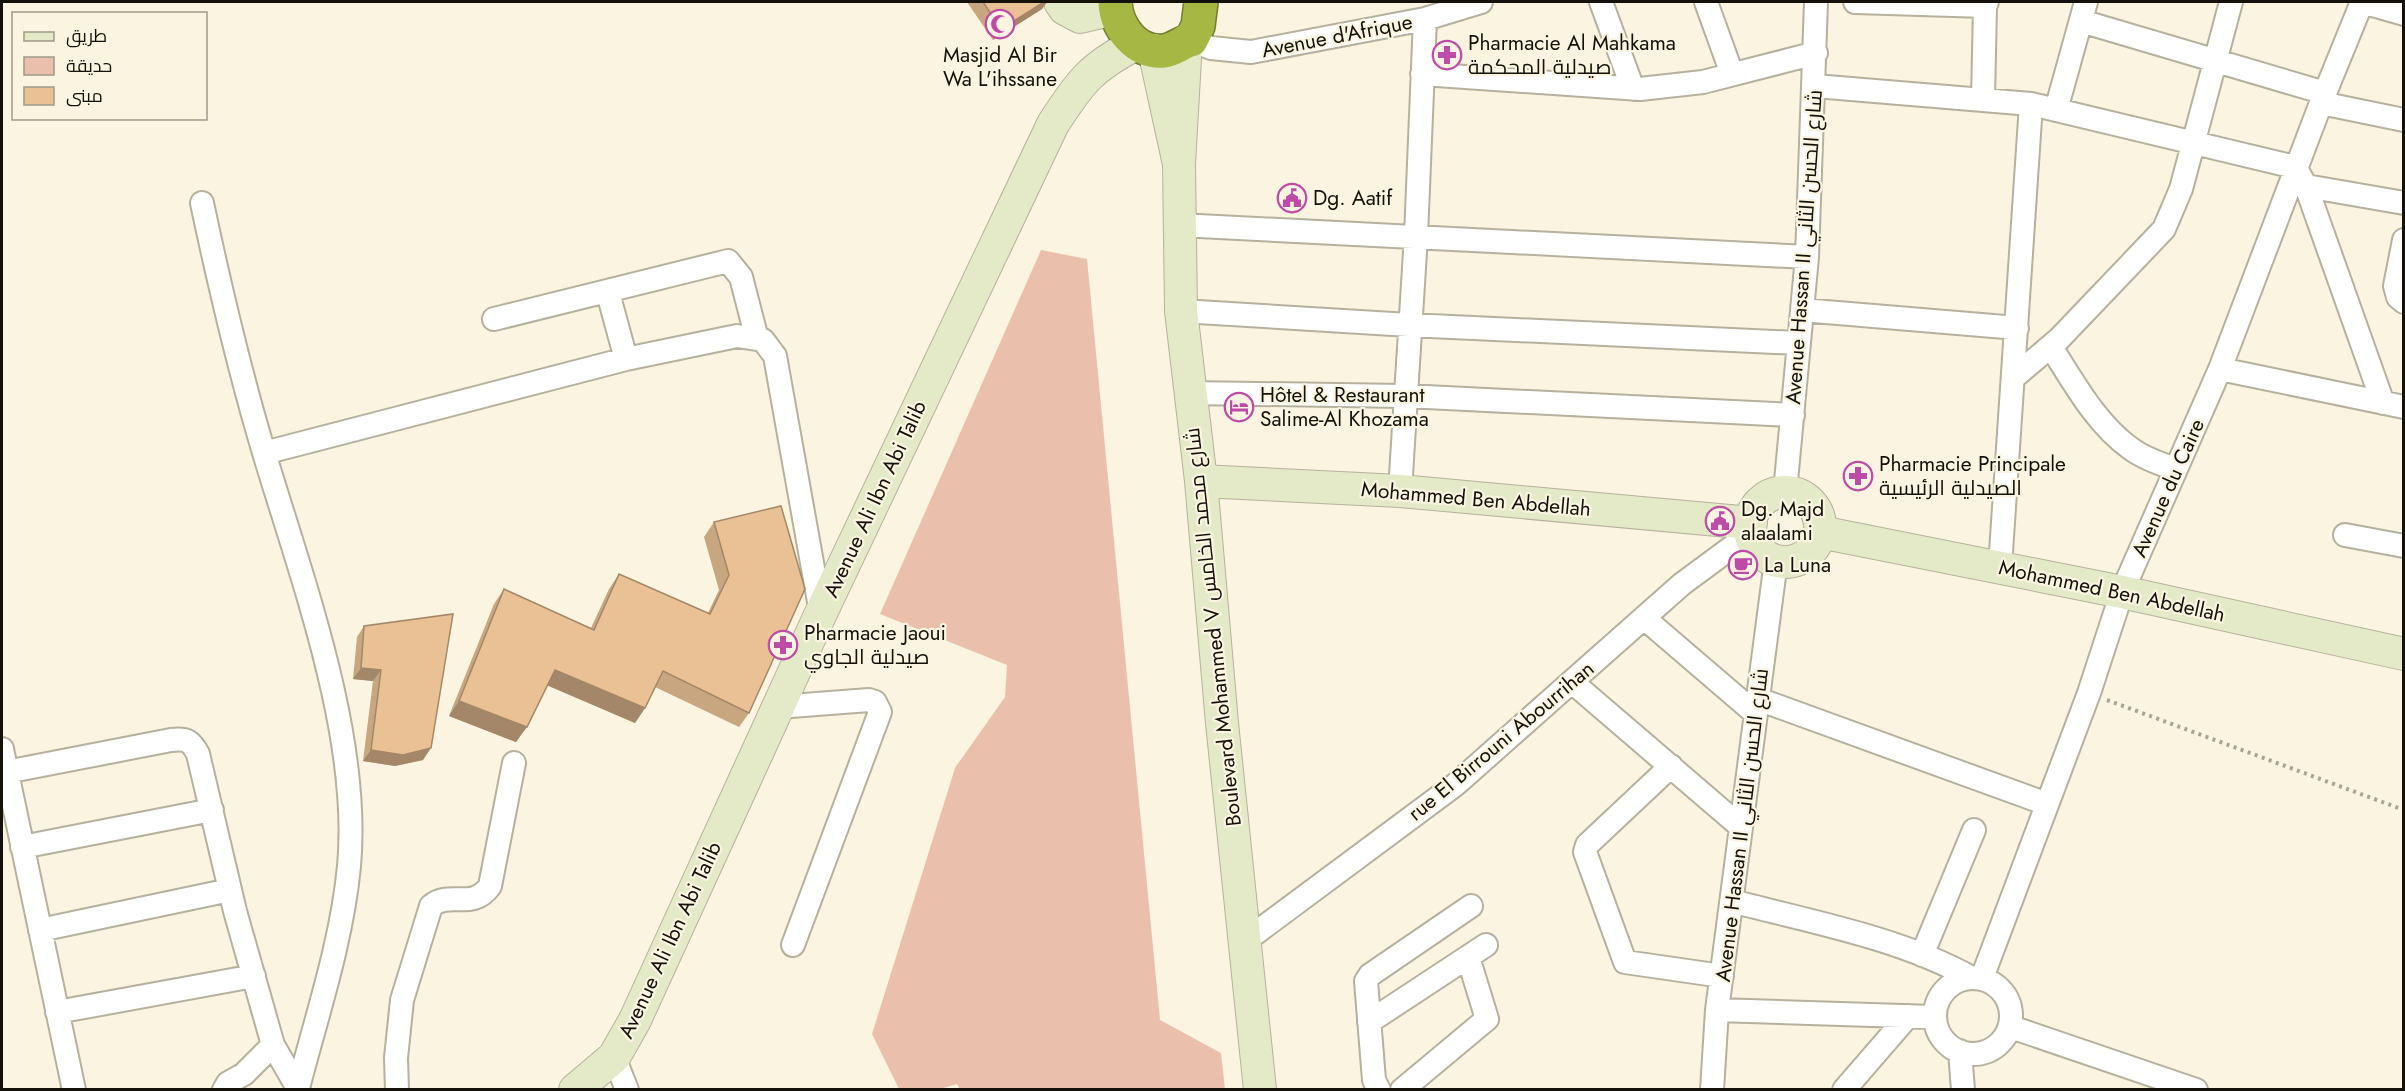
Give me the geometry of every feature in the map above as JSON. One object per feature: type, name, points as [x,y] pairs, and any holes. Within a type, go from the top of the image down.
[{"type":"highway","points":[[1128,25],[1166,51],[1189,40],[1198,26],[1201,2]]},
{"type":"street","points":[[1060,2],[1065,9],[1080,16],[1128,25]]},
{"type":"street","name":"Avenue d'Afrique","points":[[1189,40],[1211,48],[1251,52],[1425,19],[1481,2]]},
{"type":"street","points":[[1601,2],[1633,89]]},
{"type":"street","points":[[1706,2],[1732,75]]},
{"type":"street","name":"Avenue Hassan II شارع الحسن الثاني","points":[[1785,492],[1807,257],[1815,86],[1816,2]]},
{"type":"street","points":[[1855,2],[1986,4],[1983,100]]},
{"type":"street","points":[[2013,378],[2051,346],[2164,229],[2179,195],[2231,2]]},
{"type":"street","points":[[2362,2],[2403,14]]},
{"type":"street","name":"Avenue du Caire","points":[[1976,978],[2047,804],[2089,693],[2122,592],[2220,369],[2300,176],[2323,98],[2362,2]]},
{"type":"street","points":[[2056,110],[2083,11],[2215,61],[2323,98],[2403,120]]},
{"type":"street","points":[[1400,491],[1416,236],[1425,19]]},
{"type":"street","name":"Avenue Ali Ibn Abi Talib","points":[[575,1089],[614,1057],[634,1020],[821,613],[1053,124],[1072,94],[1128,25]]},
{"type":"street","name":"Boulevard Mohammed V شارع محمد الخامس","points":[[1128,25],[1179,164]]},
{"type":"street","name":"Boulevard Mohammed V شارع محمد الخامس","points":[[1189,40],[1179,164],[1181,311],[1201,480],[1260,1089]]},
{"type":"street","points":[[1422,74],[1633,89],[1662,88],[1732,75],[1816,53]]},
{"type":"street","points":[[1815,86],[2031,104],[2194,141],[2300,176],[2403,203]]},
{"type":"street","points":[[2000,567],[2031,104]]},
{"type":"street","points":[[2300,176],[2393,405]]},
{"type":"street","points":[[202,203],[226,317],[264,453],[309,597],[338,716],[349,809],[350,864],[341,924],[298,1089]]},
{"type":"street","points":[[1179,225],[1807,257]]},
{"type":"street","points":[[2403,240],[2395,286],[2398,297],[2403,302]]},
{"type":"street","points":[[494,319],[608,293],[728,261],[741,278],[757,339]]},
{"type":"street","points":[[608,293],[626,359]]},
{"type":"street","points":[[1802,310],[2017,328]]},
{"type":"street","points":[[1181,311],[1409,325],[1798,343]]},
{"type":"street","points":[[264,453],[626,359],[737,336],[763,340],[775,356],[821,613]]},
{"type":"street","points":[[2051,346],[2081,394],[2117,437],[2131,450],[2176,469]]},
{"type":"street","points":[[2220,369],[2393,405]]},
{"type":"street","points":[[1189,393],[1406,396],[1793,415]]},
{"type":"street","name":"Mohammed Ben Abdellah","points":[[1201,480],[1400,491],[1751,528]]},
{"type":"street","points":[[1785,492],[1795,494],[1812,504],[1820,522],[1818,542],[1805,557],[1786,562],[1776,561],[1759,551],[1751,528],[1753,513],[1766,498],[1785,492]]},
{"type":"street","name":"rue El Birrouni Abourrihan","points":[[1245,941],[1455,784],[1682,584],[1751,528]]},
{"type":"street","name":"Mohammed Ben Abdellah","points":[[1820,532],[2122,592],[2403,654]]},
{"type":"street","points":[[2345,536],[2403,546]]},
{"type":"street","name":"Avenue Hassan II شارع الحسن الثاني","points":[[1712,1089],[1717,1010],[1776,561]]},
{"type":"street","points":[[1644,618],[1757,707],[2047,804]]},
{"type":"street","points":[[1572,682],[1741,827]]},
{"type":"street","points":[[778,706],[869,700],[875,702],[880,712],[793,945]]},
{"type":"street","points":[[6,772],[184,738],[192,742],[198,754],[230,890],[273,1045],[298,1089]]},
{"type":"street","points":[[2,749],[74,1089]]},
{"type":"street","points":[[397,1089],[396,1058],[402,1000],[431,906],[439,900],[472,900],[482,896],[490,886],[514,763]]},
{"type":"street","points":[[1671,766],[1587,845],[1585,852],[1625,962],[1722,976]]},
{"type":"street","points":[[22,847],[212,810]]},
{"type":"street","points":[[1922,955],[1974,830]]},
{"type":"street","points":[[40,930],[230,890]]},
{"type":"street","points":[[1732,901],[1894,944],[1976,978],[2002,990],[2011,1011],[2011,1027],[2000,1043],[1991,1049],[1970,1054],[1960,1051],[1942,1038],[1934,1017],[1941,994],[1948,986],[1976,978]]},
{"type":"street","points":[[1379,1089],[1374,1080],[1366,981],[1370,975],[1471,906]]},
{"type":"street","points":[[1369,1022],[1477,951],[1487,1019],[1402,1089]]},
{"type":"street","points":[[57,1012],[254,976]]},
{"type":"street","points":[[1717,1010],[1934,1017]]},
{"type":"street","points":[[1844,1089],[1908,1016]]},
{"type":"street","points":[[2011,1027],[2196,1089]]},
{"type":"street","points":[[224,1089],[228,1083],[244,1074],[273,1045]]},
{"type":"street","points":[[1960,1051],[1963,1089]]},
{"type":"street","points":[[614,1057],[627,1089]]},
{"type":"path","points":[[2089,693],[2403,810]]},
{"type":"green space","points":[[1041,250],[1087,259],[1160,1020],[1221,1053],[1225,1089],[960,1090],[957,1084],[940,1089],[899,1089],[872,1034],[955,768],[1005,697],[1007,665],[880,614]]},
{"type":"building","points":[[983,2],[1044,2],[1001,29]]},
{"type":"building","points":[[781,506],[805,589],[749,713],[663,671],[645,708],[555,670],[527,727],[459,701],[504,589],[594,630],[619,574],[710,614],[729,575],[714,522]]},
{"type":"building","points":[[453,614],[431,748],[403,755],[371,750],[381,670],[361,668],[364,626]]},
{"type":"place","name":"Masjid Al Bir Wa L'ihssane","points":[[1000,24]]},
{"type":"place","name":"Pharmacie Al Mahkama صيدلية المحكمة","points":[[1447,55]]},
{"type":"place","name":"Dg. Aatif","points":[[1292,198]]},
{"type":"place","name":"Hôtel & Restaurant Salime-Al Khozama","points":[[1239,407]]},
{"type":"place","name":"Pharmacie Principale الصيدلية الرئيسية","points":[[1858,476]]},
{"type":"place","name":"Dg. Majd alaalami","points":[[1720,521]]},
{"type":"place","name":"La Luna","points":[[1743,565]]},
{"type":"place","name":"Pharmacie Jaoui صيدلية الجاوي","points":[[783,645]]}]
